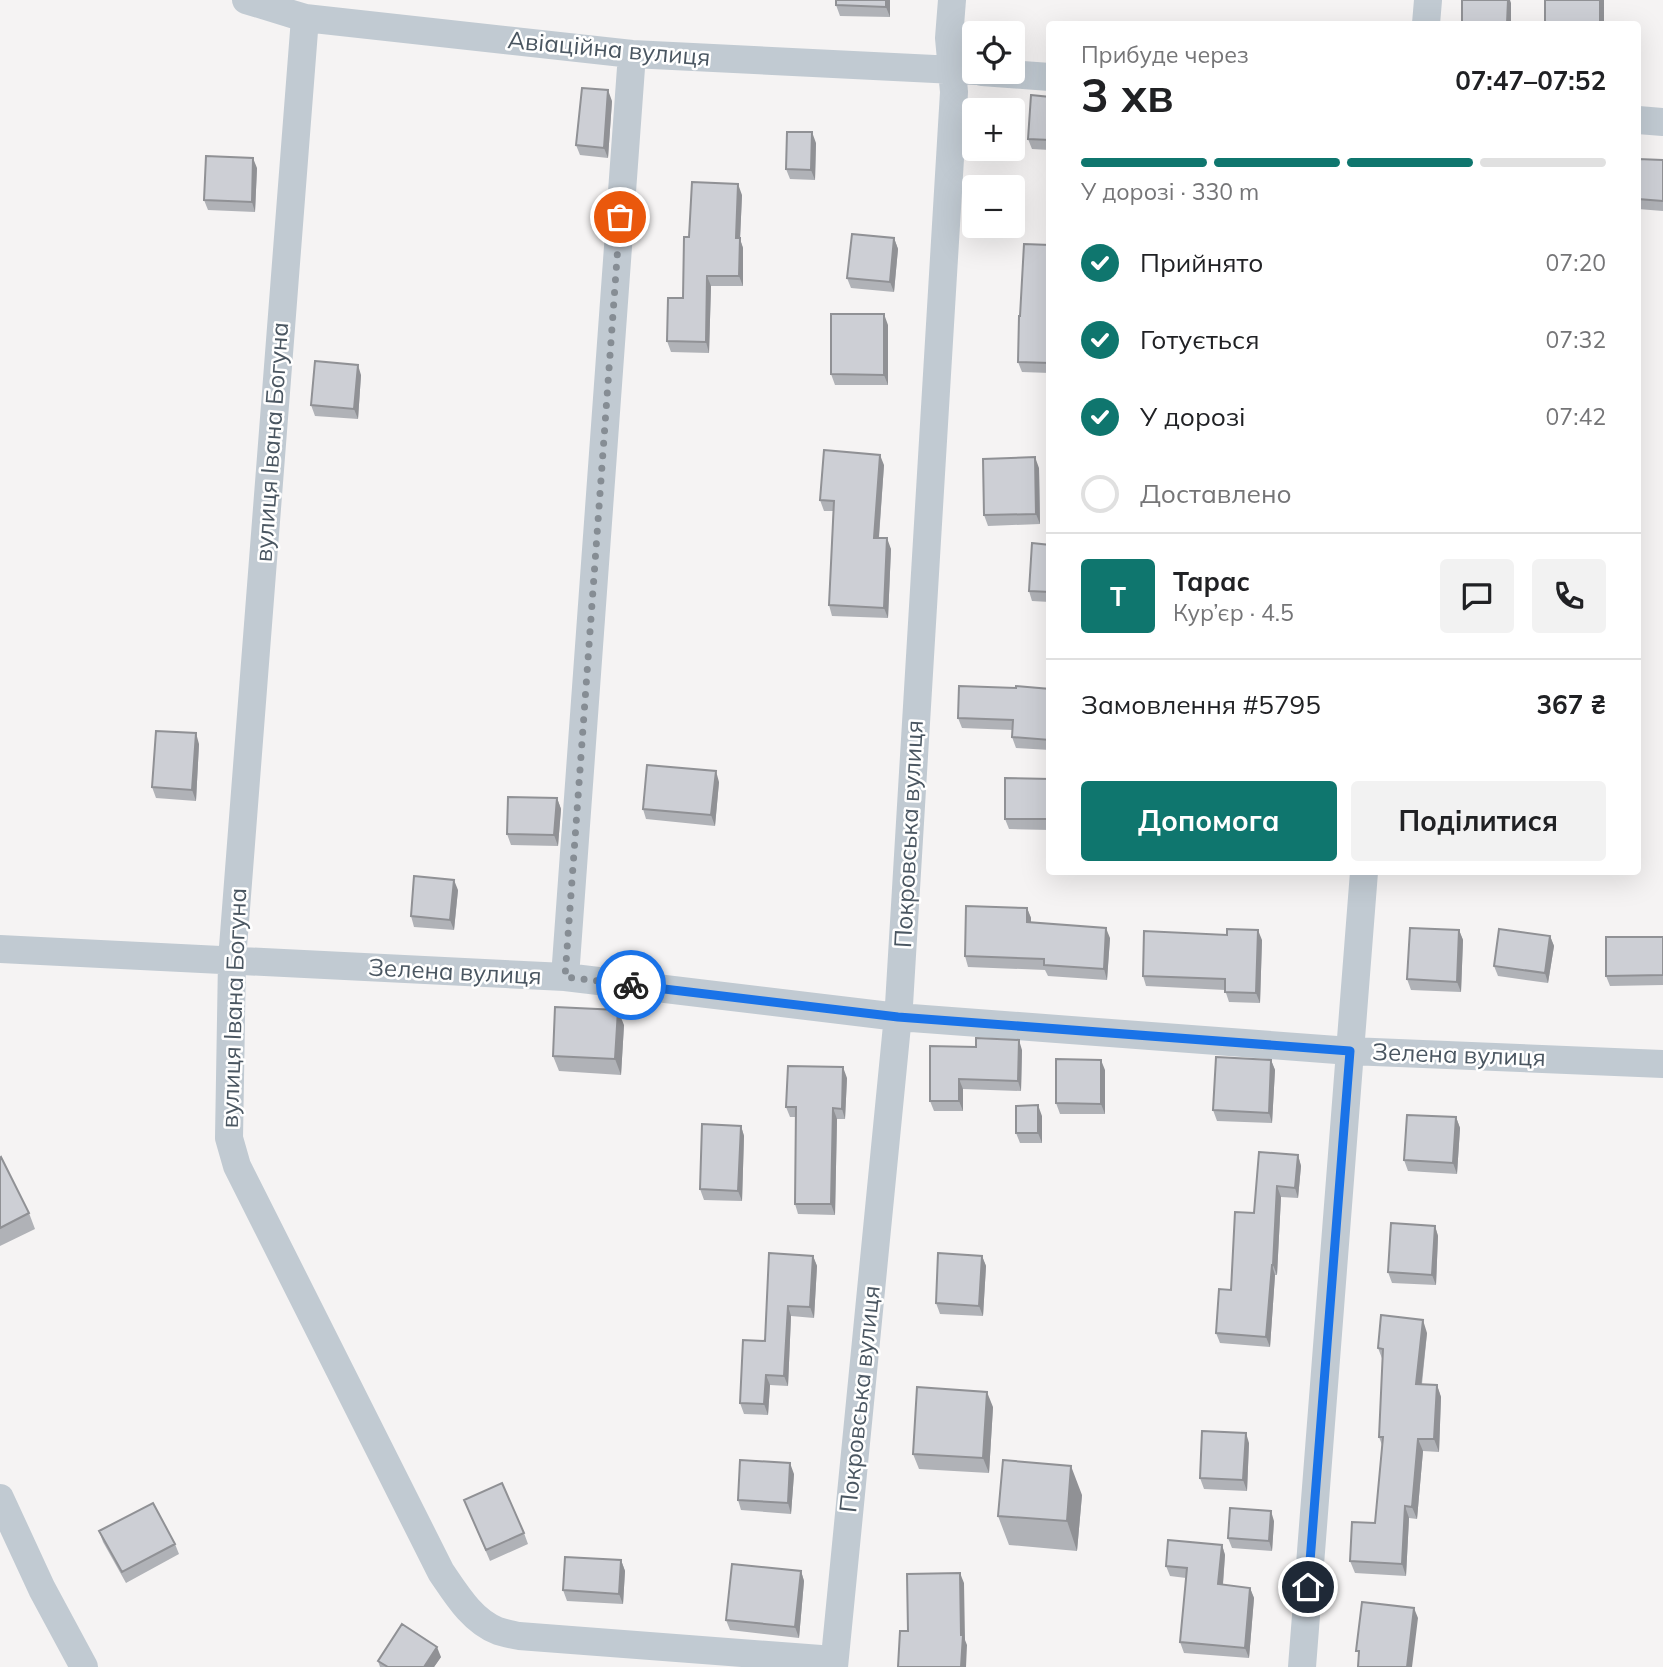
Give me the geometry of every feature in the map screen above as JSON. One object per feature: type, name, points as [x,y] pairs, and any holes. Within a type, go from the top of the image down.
[{"type":"street","name":"Авіаційна вулиця","points":[[246,0],[305,18],[632,54],[962,70]]},
{"type":"street","name":"Покровська вулиця","points":[[952,0],[949,38],[962,68]]},
{"type":"street","points":[[1426,21],[1428,0]]},
{"type":"street","name":"вулиця Івана Богуна","points":[[305,18],[232,960],[229,1138],[237,1166],[441,1572],[457,1597],[475,1616],[496,1630],[519,1636],[834,1664]]},
{"type":"street","points":[[565,977],[632,54]]},
{"type":"street","name":"Покровська вулиця","points":[[834,1664],[898,1017],[953,106],[962,74]]},
{"type":"street","points":[[1025,75],[1046,77]]},
{"type":"street","points":[[1641,120],[1663,122]]},
{"type":"street","points":[[1302,1667],[1364,875]]},
{"type":"street","name":"Зелена вулиця","points":[[0,949],[565,977],[898,1017],[1350,1051],[1663,1064]]},
{"type":"street","points":[[0,1498],[42,1589],[84,1667]]},
{"type":"building","points":[[836,0],[886,0],[886,7],[836,5]]},
{"type":"building","points":[[1462,0],[1508,0],[1507,21],[1462,21]]},
{"type":"building","points":[[1545,0],[1600,0],[1600,21],[1545,21]]},
{"type":"building","points":[[582,88],[608,90],[604,148],[576,145]]},
{"type":"building","points":[[1031,95],[1046,97],[1046,140],[1028,139]]},
{"type":"building","points":[[787,132],[812,132],[811,170],[786,169]]},
{"type":"building","points":[[206,156],[253,158],[252,202],[204,200]]},
{"type":"building","points":[[1641,159],[1663,160],[1663,201],[1641,199]]},
{"type":"building","points":[[692,182],[738,184],[736,238],[740,238],[739,276],[707,276],[706,342],[667,341],[668,298],[683,298],[684,237],[689,237]]},
{"type":"building","points":[[852,234],[894,238],[890,282],[847,278]]},
{"type":"building","points":[[1024,244],[1046,245],[1046,363],[1018,362]]},
{"type":"building","points":[[831,314],[884,314],[884,375],[831,374]]},
{"type":"building","points":[[315,361],[358,365],[354,409],[311,405]]},
{"type":"building","points":[[824,450],[880,455],[874,538],[887,538],[884,608],[829,605],[834,501],[820,500]]},
{"type":"building","points":[[1035,457],[1036,514],[984,515],[983,459]]},
{"type":"building","points":[[1032,543],[1046,545],[1046,592],[1029,591]]},
{"type":"building","points":[[959,686],[1046,689],[1046,740],[1012,737],[1013,720],[958,718]]},
{"type":"building","points":[[156,731],[196,733],[192,790],[152,787]]},
{"type":"building","points":[[647,765],[716,771],[711,815],[643,809]]},
{"type":"building","points":[[1005,778],[1046,779],[1046,819],[1005,819]]},
{"type":"building","points":[[508,797],[557,798],[554,835],[507,834]]},
{"type":"building","points":[[414,876],[454,880],[450,920],[411,916]]},
{"type":"building","points":[[966,906],[1027,908],[1027,922],[1106,928],[1104,969],[1044,965],[1044,959],[965,956]]},
{"type":"building","points":[[1410,928],[1459,930],[1457,982],[1407,979]]},
{"type":"building","points":[[1227,929],[1258,930],[1256,993],[1225,992],[1225,979],[1143,976],[1144,931],[1227,935]]},
{"type":"building","points":[[1499,929],[1550,936],[1545,973],[1494,966]]},
{"type":"building","points":[[1606,937],[1663,937],[1663,975],[1606,976]]},
{"type":"building","points":[[555,1007],[618,1010],[615,1059],[553,1056]]},
{"type":"building","points":[[976,1038],[1019,1040],[1018,1081],[959,1079],[959,1101],[930,1101],[930,1046],[976,1047]]},
{"type":"building","points":[[1216,1057],[1271,1060],[1269,1113],[1213,1110]]},
{"type":"building","points":[[1056,1059],[1101,1060],[1101,1104],[1056,1103]]},
{"type":"building","points":[[788,1066],[843,1067],[842,1109],[833,1108],[831,1204],[795,1204],[796,1107],[786,1107]]},
{"type":"building","points":[[1038,1105],[1038,1133],[1016,1133],[1016,1106]]},
{"type":"building","points":[[1407,1115],[1456,1117],[1453,1163],[1404,1160]]},
{"type":"building","points":[[702,1124],[741,1126],[738,1191],[700,1189]]},
{"type":"building","points":[[1259,1152],[1298,1155],[1295,1188],[1277,1186],[1266,1337],[1216,1333],[1219,1289],[1231,1290],[1235,1212],[1254,1213]]},
{"type":"building","points":[[0,1158],[29,1213],[0,1228]]},
{"type":"building","points":[[1391,1223],[1435,1226],[1432,1275],[1388,1272]]},
{"type":"building","points":[[769,1253],[813,1256],[810,1307],[788,1306],[784,1376],[766,1375],[764,1404],[740,1403],[743,1340],[765,1341]]},
{"type":"building","points":[[938,1253],[982,1256],[979,1306],[936,1303]]},
{"type":"building","points":[[1381,1315],[1423,1320],[1416,1384],[1437,1385],[1434,1439],[1418,1439],[1412,1507],[1405,1506],[1402,1564],[1350,1561],[1352,1522],[1375,1523],[1383,1437],[1379,1437],[1383,1349],[1378,1348]]},
{"type":"building","points":[[917,1387],[987,1392],[983,1458],[913,1454]]},
{"type":"building","points":[[1202,1431],[1246,1433],[1243,1480],[1200,1478]]},
{"type":"building","points":[[740,1460],[790,1463],[788,1503],[738,1500]]},
{"type":"building","points":[[1003,1460],[1071,1466],[1067,1521],[998,1516]]},
{"type":"building","points":[[502,1483],[524,1533],[486,1550],[464,1500]]},
{"type":"building","points":[[153,1503],[175,1544],[122,1572],[99,1531]]},
{"type":"building","points":[[1230,1508],[1271,1511],[1269,1541],[1228,1538]]},
{"type":"building","points":[[1168,1540],[1222,1545],[1218,1584],[1250,1588],[1245,1648],[1180,1642],[1187,1568],[1166,1566]]},
{"type":"building","points":[[565,1557],[621,1560],[619,1594],[563,1590]]},
{"type":"building","points":[[732,1564],[801,1571],[795,1627],[726,1620]]},
{"type":"building","points":[[960,1573],[963,1635],[961,1667],[898,1667],[900,1631],[908,1631],[907,1574]]},
{"type":"building","points":[[1362,1602],[1414,1608],[1407,1667],[1358,1667],[1359,1651],[1356,1651]]},
{"type":"building","points":[[402,1624],[437,1647],[424,1667],[388,1667],[378,1661]]},
{"type":"way so far","points":[[620,217],[565,977],[631,985]]},
{"type":"route","points":[[631,985],[898,1017],[1350,1051],[1308,1587]]}]
